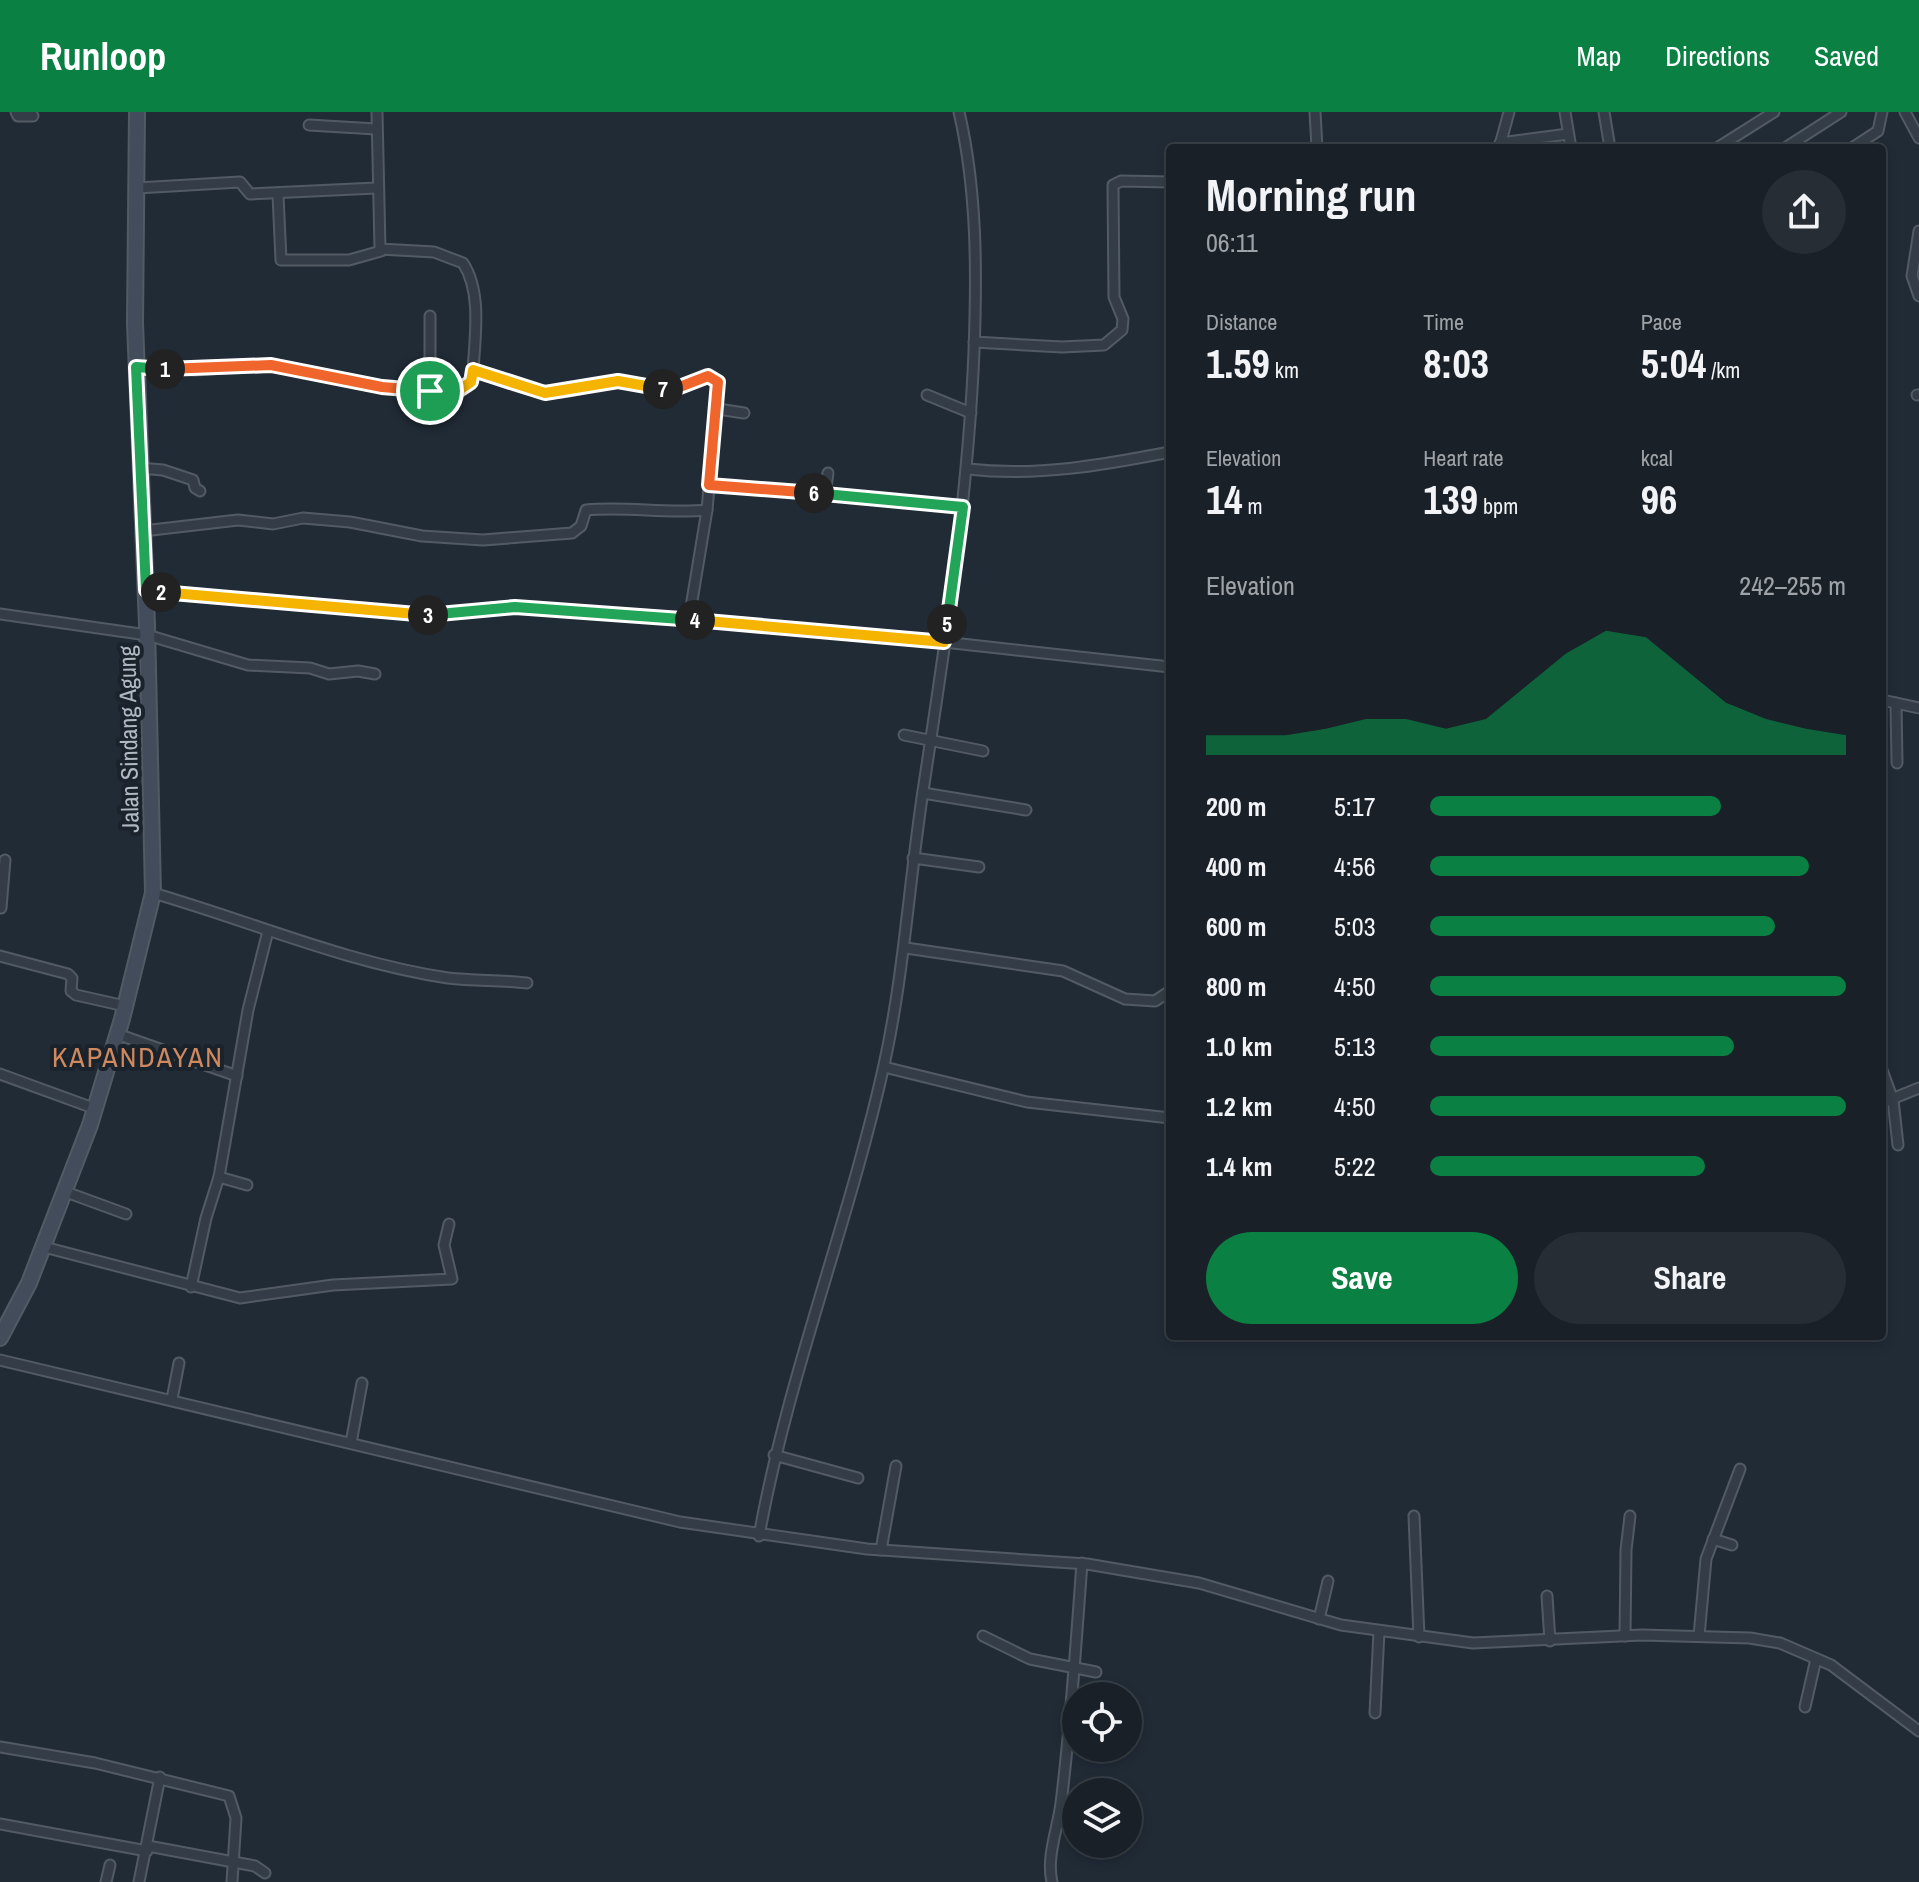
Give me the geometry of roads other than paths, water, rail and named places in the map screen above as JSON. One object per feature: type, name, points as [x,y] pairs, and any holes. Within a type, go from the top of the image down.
[{"type":"main road","name":"Jalan Sindang Agung","points":[[0,1338],[5,1318],[44,1247],[96,1109],[153,893],[146,590],[136,367],[137,112]]},
{"type":"street","points":[[16,112],[18,116],[33,116]]},
{"type":"street","points":[[377,112],[376,188],[381,251]]},
{"type":"street","points":[[759,1536],[774,1455],[884,1067],[906,948],[913,858],[968,469],[975,319],[969,177],[959,112]]},
{"type":"street","points":[[1315,112],[1317,144]]},
{"type":"street","points":[[1500,144],[1509,112]]},
{"type":"street","points":[[1565,112],[1570,144]]},
{"type":"street","points":[[1604,112],[1609,144]]},
{"type":"street","points":[[1723,144],[1774,112]]},
{"type":"street","points":[[1791,144],[1841,112]]},
{"type":"street","points":[[1858,144],[1878,131],[1882,112]]},
{"type":"street","points":[[1905,112],[1919,138]]},
{"type":"street","points":[[309,125],[376,129]]},
{"type":"street","points":[[1532,144],[1568,134]]},
{"type":"street","points":[[974,337],[1062,347],[1104,345],[1122,330],[1123,319],[1114,297],[1113,185],[1121,181],[1166,182]]},
{"type":"street","points":[[137,188],[240,182],[250,194],[278,195],[376,188]]},
{"type":"street","points":[[136,367],[195,370],[271,365],[382,387],[430,391],[459,391],[471,382],[475,314],[472,285],[463,263],[434,252],[381,251],[349,260],[281,260],[278,195]]},
{"type":"street","points":[[1919,231],[1912,276],[1919,296]]},
{"type":"street","points":[[430,316],[430,391]]},
{"type":"street","points":[[473,370],[545,393],[569,392],[610,382],[657,389],[677,388],[713,377],[718,382],[707,510],[689,619]]},
{"type":"street","points":[[927,395],[971,413]]},
{"type":"street","points":[[718,409],[744,413]]},
{"type":"street","points":[[968,469],[1022,474],[1101,465],[1166,453]]},
{"type":"street","points":[[139,468],[185,476],[194,480],[195,488],[200,491]]},
{"type":"street","points":[[825,494],[828,473]]},
{"type":"street","points":[[709,485],[963,507]]},
{"type":"street","points":[[143,531],[238,520],[273,524],[303,518],[350,522],[422,536],[502,541],[572,533],[581,526],[586,510],[630,507],[651,513],[707,510]]},
{"type":"street","points":[[146,590],[433,615],[515,607],[689,619],[944,642],[1166,667]]},
{"type":"street","points":[[0,614],[147,635],[248,665],[310,668],[329,674],[358,671],[375,674]]},
{"type":"street","points":[[1886,701],[1919,708]]},
{"type":"street","points":[[1896,703],[1897,763]]},
{"type":"street","points":[[904,735],[983,751]]},
{"type":"street","points":[[923,793],[1026,810]]},
{"type":"street","points":[[913,858],[979,867]]},
{"type":"street","points":[[0,918],[5,860]]},
{"type":"street","points":[[153,893],[268,931],[448,978],[527,983]]},
{"type":"street","points":[[191,1287],[206,1218],[219,1177],[248,1010],[268,931]]},
{"type":"street","points":[[906,948],[1063,971],[1104,993],[1125,999],[1155,1001],[1166,994]]},
{"type":"street","points":[[0,956],[68,974],[72,978],[71,991],[76,995],[125,1006]]},
{"type":"street","points":[[117,1034],[237,1076]]},
{"type":"street","points":[[884,1067],[1027,1102],[1166,1118]]},
{"type":"street","points":[[0,1074],[96,1109]]},
{"type":"street","points":[[1886,1081],[1893,1100],[1898,1145]]},
{"type":"street","points":[[1886,1102],[1919,1088]]},
{"type":"street","points":[[219,1177],[247,1185]]},
{"type":"street","points":[[66,1192],[126,1214]]},
{"type":"street","points":[[44,1247],[240,1298],[333,1285],[452,1279],[444,1245],[449,1224]]},
{"type":"street","points":[[0,1360],[680,1522],[759,1536],[881,1550],[1082,1563],[1199,1583],[1319,1619],[1379,1631],[1473,1643],[1625,1636],[1699,1636],[1780,1643],[1831,1665],[1919,1731]]},
{"type":"street","points":[[172,1399],[179,1363]]},
{"type":"street","points":[[351,1443],[362,1383]]},
{"type":"street","points":[[774,1455],[858,1478]]},
{"type":"street","points":[[881,1550],[896,1466]]},
{"type":"street","points":[[1699,1636],[1701,1580],[1740,1469]]},
{"type":"street","points":[[1414,1516],[1419,1637]]},
{"type":"street","points":[[1625,1636],[1626,1550],[1630,1516]]},
{"type":"street","points":[[1713,1539],[1732,1545]]},
{"type":"street","points":[[1052,1882],[1050,1866],[1061,1806],[1082,1563]]},
{"type":"street","points":[[1319,1619],[1328,1581]]},
{"type":"street","points":[[1547,1596],[1550,1641]]},
{"type":"street","points":[[1375,1713],[1379,1631]]},
{"type":"street","points":[[983,1636],[1030,1659],[1096,1672]]},
{"type":"street","points":[[1805,1707],[1816,1659]]},
{"type":"street","points":[[0,1747],[160,1777],[229,1796],[235,1807],[232,1882]]},
{"type":"street","points":[[139,1882],[160,1777]]},
{"type":"street","points":[[0,1824],[255,1866],[265,1873]]},
{"type":"street","points":[[106,1882],[110,1865]]},
{"type":"district","name":"KAPANDAYAN","points":[[138,1057]]}]
